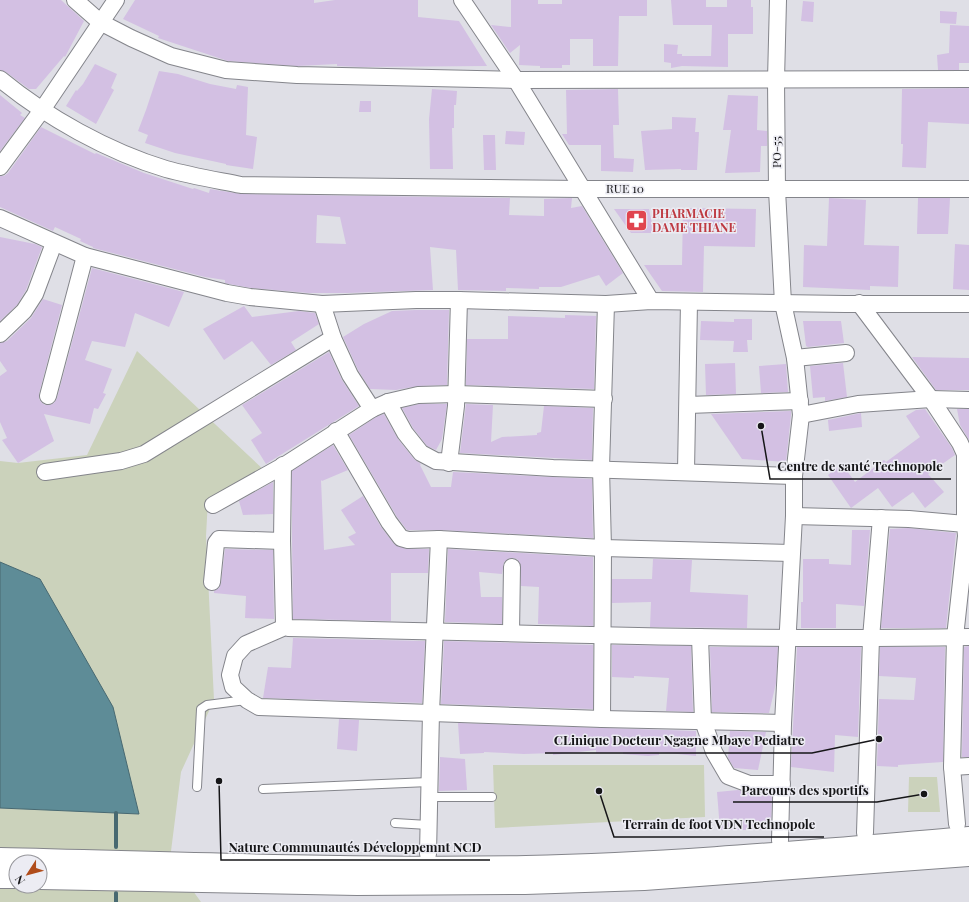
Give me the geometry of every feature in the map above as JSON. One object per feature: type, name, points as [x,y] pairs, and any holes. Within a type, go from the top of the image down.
[{"type":"main road","points":[[252,865],[265,855],[283,850],[428,854],[584,852],[780,840],[865,833],[965,829]]},
{"type":"main road","points":[[0,859],[387,868],[527,867],[654,862],[965,829]]},
{"type":"main road","points":[[48,878],[357,884],[525,884],[644,879],[969,855]]},
{"type":"street","points":[[75,0],[100,22],[171,56],[226,70],[297,75],[516,80],[969,79]]},
{"type":"street","points":[[0,167],[42,110],[116,0]]},
{"type":"street","points":[[462,0],[516,80],[651,301]]},
{"type":"street","name":"PO-55","points":[[778,0],[776,80],[777,190],[783,303],[795,358],[800,408],[794,476],[794,516],[783,723],[780,840]]},
{"type":"street","name":"RUE 10","points":[[0,79],[42,110],[76,130],[116,150],[165,168],[200,178],[241,185],[582,189],[969,189]]},
{"type":"street","points":[[1,221],[85,256],[227,293],[322,304],[416,300],[606,304],[651,301],[969,304]]},
{"type":"street","points":[[0,334],[24,311],[35,294],[54,243]]},
{"type":"street","points":[[48,396],[85,256]]},
{"type":"street","points":[[449,462],[456,394],[459,300]]},
{"type":"street","points":[[686,471],[690,302]]},
{"type":"street","points":[[859,303],[931,399],[960,443],[965,454],[967,483],[962,637],[952,767],[965,829]]},
{"type":"street","points":[[322,304],[333,338],[350,375],[372,409]]},
{"type":"street","points":[[602,719],[603,548],[601,468],[606,304]]},
{"type":"street","points":[[45,472],[121,461],[144,454],[333,338]]},
{"type":"street","points":[[795,358],[846,353]]},
{"type":"street","points":[[213,505],[283,465],[372,409],[388,402],[418,395],[456,394],[604,399]]},
{"type":"street","points":[[688,405],[800,408],[931,399],[969,400]]},
{"type":"street","points":[[388,402],[405,433],[421,453],[436,461],[553,468],[601,468],[794,476]]},
{"type":"street","points":[[336,431],[389,522],[401,538],[408,540],[438,539],[603,548],[791,553]]},
{"type":"street","points":[[283,465],[282,541],[284,625],[286,627]]},
{"type":"street","points":[[794,516],[909,519],[965,524]]},
{"type":"street","points":[[865,833],[871,638],[881,518]]},
{"type":"street","points":[[212,582],[216,543],[219,539],[282,541]]},
{"type":"street","points":[[428,854],[431,712],[438,539]]},
{"type":"street","points":[[511,633],[512,567]]},
{"type":"street","points":[[783,723],[602,719],[259,707],[247,700],[233,686],[230,675],[235,656],[246,644],[286,627],[603,636],[787,638],[962,637]]},
{"type":"street","points":[[700,637],[703,721],[714,752],[728,776],[749,784],[782,784]]},
{"type":"street","points":[[952,767],[969,766]]},
{"type":"lane","points":[[197,787],[201,709],[207,705],[247,700]]},
{"type":"lane","points":[[262,789],[429,790],[492,797]]},
{"type":"lane","points":[[395,823],[428,825]]},
{"type":"green space","points":[[137,351],[265,471],[208,500],[206,536],[214,700],[181,772],[170,859],[201,902],[0,902],[0,808],[139,814],[40,579],[0,562],[0,461],[18,463],[87,455]]},
{"type":"green space","points":[[493,765],[704,765],[705,817],[495,828]]},
{"type":"green space","points":[[909,777],[937,777],[940,812],[908,812]]},
{"type":"water","points":[[0,562],[40,579],[113,707],[139,814],[0,808]]},
{"type":"building","points":[[0,0],[61,0],[84,21],[65,57],[64,56],[36,89],[29,89],[6,72],[0,70]]},
{"type":"building","points":[[135,0],[314,0],[314,3],[335,0],[418,0],[418,17],[459,21],[487,66],[362,67],[337,66],[337,64],[297,66],[228,61],[158,38],[159,36],[123,19]]},
{"type":"building","points":[[511,0],[538,0],[538,4],[562,4],[562,0],[647,0],[647,16],[619,16],[618,66],[593,66],[593,39],[570,39],[570,65],[562,65],[562,68],[540,68],[540,66],[519,65],[520,45],[510,53],[491,25],[511,27]]},
{"type":"building","points":[[671,0],[706,0],[706,7],[727,7],[727,0],[751,0],[751,7],[753,7],[753,34],[728,34],[728,67],[682,66],[671,68],[671,63],[664,62],[664,44],[678,45],[677,54],[682,54],[682,56],[711,56],[712,25],[673,25]]},
{"type":"building","points":[[803,1],[814,2],[813,22],[801,21]]},
{"type":"building","points":[[940,11],[957,12],[956,24],[940,23]]},
{"type":"building","points":[[950,25],[969,26],[969,63],[959,63],[959,70],[938,70],[937,55],[949,53]]},
{"type":"building","points":[[95,64],[117,74],[111,88],[114,90],[96,124],[66,106],[76,90],[77,91],[83,84]]},
{"type":"building","points":[[159,71],[178,74],[210,84],[236,89],[237,85],[248,87],[246,135],[257,137],[253,169],[226,165],[175,153],[145,143],[148,135],[138,131]]},
{"type":"building","points":[[969,88],[969,124],[928,122],[926,168],[902,167],[902,89]]},
{"type":"building","points":[[432,89],[457,91],[456,105],[454,105],[454,128],[452,128],[453,169],[430,169],[429,119]]},
{"type":"building","points":[[618,89],[619,125],[613,125],[614,158],[634,159],[633,172],[601,171],[601,145],[569,145],[562,134],[567,134],[566,90]]},
{"type":"building","points":[[0,95],[22,113],[20,115],[25,118],[0,151]]},
{"type":"building","points":[[728,95],[758,96],[757,130],[767,131],[767,146],[761,146],[760,172],[725,173],[731,130],[723,130]]},
{"type":"building","points":[[360,101],[371,101],[371,112],[359,112]]},
{"type":"building","points":[[672,117],[696,118],[695,132],[699,132],[697,170],[645,170],[641,131],[672,129]]},
{"type":"building","points":[[41,127],[95,154],[96,153],[144,173],[209,193],[210,189],[241,194],[510,198],[509,215],[544,216],[544,199],[572,198],[571,208],[582,206],[623,273],[606,286],[599,275],[561,287],[539,287],[539,289],[506,288],[506,291],[458,290],[456,250],[430,247],[433,290],[309,293],[251,288],[225,283],[225,280],[205,277],[93,248],[80,241],[81,239],[55,227],[53,231],[0,207],[0,176],[4,176],[8,173]],"holes":[[[317,215],[340,217],[346,244],[316,243]]]},
{"type":"building","points":[[506,131],[525,132],[524,145],[505,144]]},
{"type":"building","points":[[483,135],[495,135],[496,170],[484,170]]},
{"type":"building","points":[[829,198],[866,200],[864,245],[899,246],[898,287],[870,286],[870,290],[803,287],[804,245],[827,246]]},
{"type":"building","points":[[918,198],[950,198],[948,234],[917,234]]},
{"type":"building","points":[[683,208],[756,209],[755,247],[704,246],[703,292],[662,291],[644,265],[682,265]]},
{"type":"building","name":"PHARMACIE DAME THIANE","points":[[614,209],[649,209],[654,233],[631,233]]},
{"type":"building","points":[[0,237],[35,244],[42,247],[26,290],[17,305],[0,321]]},
{"type":"building","points":[[955,244],[969,245],[969,290],[953,289]]},
{"type":"building","points":[[92,268],[184,292],[169,327],[135,313],[125,347],[92,341],[85,360],[112,369],[103,393],[106,394],[98,409],[94,408],[90,424],[44,414],[54,441],[18,463],[2,440],[7,438],[0,422],[0,376],[7,371],[0,361],[0,343],[7,341],[31,318],[43,299],[62,305],[39,394],[39,399],[45,405],[54,403],[57,398]]},
{"type":"building","points":[[244,306],[252,317],[299,311],[315,313],[319,324],[291,342],[296,350],[271,365],[252,341],[224,360],[203,329]]},
{"type":"building","points":[[449,310],[447,385],[418,386],[396,390],[370,389],[358,370],[343,337],[364,324],[392,311]]},
{"type":"building","points":[[565,315],[596,316],[594,389],[466,385],[467,339],[508,339],[508,316],[565,318]]},
{"type":"building","points":[[734,319],[752,319],[752,340],[747,340],[748,352],[733,352],[734,341],[700,340],[701,321],[734,322]]},
{"type":"building","points":[[803,321],[841,321],[844,343],[806,346]]},
{"type":"building","points":[[329,352],[342,380],[359,406],[266,464],[251,440],[262,433],[242,405]]},
{"type":"building","points":[[912,357],[969,358],[969,390],[936,390]]},
{"type":"building","points":[[735,363],[736,394],[706,395],[705,364]]},
{"type":"building","points":[[843,363],[847,397],[825,401],[825,397],[813,398],[810,366]]},
{"type":"building","points":[[786,364],[788,392],[761,393],[759,366]]},
{"type":"building","points":[[419,404],[447,404],[442,439],[436,450],[427,446],[413,428],[402,408]]},
{"type":"building","points":[[466,404],[493,405],[491,442],[502,437],[537,435],[537,433],[541,432],[544,406],[593,408],[592,460],[460,453]]},
{"type":"building","points":[[925,409],[952,448],[955,455],[928,474],[944,492],[925,508],[913,492],[892,507],[878,488],[851,508],[828,475],[842,464],[855,482],[884,460],[886,462],[920,437],[906,416],[916,410]]},
{"type":"building","points":[[957,409],[969,409],[969,440],[960,425]]},
{"type":"building","points":[[791,411],[786,462],[742,459],[711,414]]},
{"type":"building","points":[[861,413],[862,427],[829,431],[828,420]]},
{"type":"building","points":[[384,414],[398,439],[414,459],[421,464],[420,465],[431,487],[451,487],[453,472],[592,479],[593,538],[440,530],[407,530],[397,517],[349,435],[376,417]]},
{"type":"building","points":[[333,445],[348,470],[322,481],[321,480],[324,550],[355,545],[348,537],[356,533],[341,510],[363,496],[381,527],[394,544],[406,549],[429,549],[428,573],[391,573],[391,621],[293,619],[292,471]]},
{"type":"building","points":[[273,482],[273,514],[243,515],[239,501]]},
{"type":"building","points":[[908,528],[956,533],[946,628],[881,628],[890,529]]},
{"type":"building","points":[[852,530],[870,530],[864,606],[836,604],[836,628],[801,628],[801,602],[803,602],[803,559],[829,559],[829,564],[851,565]]},
{"type":"building","points":[[225,549],[273,550],[274,619],[245,618],[246,596],[214,593],[214,591],[219,588],[221,583]]},
{"type":"building","points":[[448,549],[593,557],[593,626],[538,624],[539,587],[521,586],[520,563],[517,559],[513,558],[504,562],[502,574],[479,572],[481,597],[502,597],[502,624],[445,622]]},
{"type":"building","points":[[653,559],[692,560],[690,592],[748,595],[747,628],[650,627],[651,602],[612,603],[612,579],[652,579]]},
{"type":"building","points":[[293,638],[425,641],[422,703],[263,698],[268,667],[291,668]]},
{"type":"building","points":[[444,641],[593,645],[593,709],[441,704]]},
{"type":"building","points":[[612,645],[691,646],[693,712],[666,711],[669,678],[634,676],[634,678],[612,677]]},
{"type":"building","points":[[969,646],[969,757],[962,757],[964,647]]},
{"type":"building","points":[[710,647],[778,647],[776,683],[769,713],[712,712]]},
{"type":"building","points":[[797,647],[861,647],[858,737],[835,735],[834,772],[791,767]]},
{"type":"building","points":[[880,647],[945,647],[943,762],[898,765],[898,767],[877,766],[879,699],[914,700],[916,678],[879,676]]},
{"type":"building","points":[[339,719],[359,720],[357,751],[337,749]]},
{"type":"building","points":[[458,723],[696,731],[696,756],[659,752],[659,755],[648,756],[623,754],[623,752],[596,753],[596,750],[553,755],[553,753],[524,754],[484,752],[460,754]]},
{"type":"building","points":[[730,731],[766,732],[758,770],[734,768],[728,758]]},
{"type":"building","points":[[440,757],[465,759],[467,790],[439,791]]},
{"type":"building","points":[[738,790],[749,793],[772,794],[771,830],[720,830],[717,792]]},
{"type":"waterway","points":[[116,813],[116,847]]},
{"type":"waterway","points":[[116,893],[116,902]]},
{"type":"place","name":"PHARMACIE DAME THIANE","points":[[637,221]]},
{"type":"place","name":"Centre de santé Technopole","points":[[761,426]]},
{"type":"place","name":"CLinique Docteur Ngagne Mbaye Pediatre","points":[[879,739]]},
{"type":"place","name":"Nature Communautés Développemnt NCD","points":[[219,781]]},
{"type":"place","name":"Terrain de foot VDN Technopole","points":[[599,791]]},
{"type":"place","name":"Parcours des sportifs","points":[[924,794]]}]
